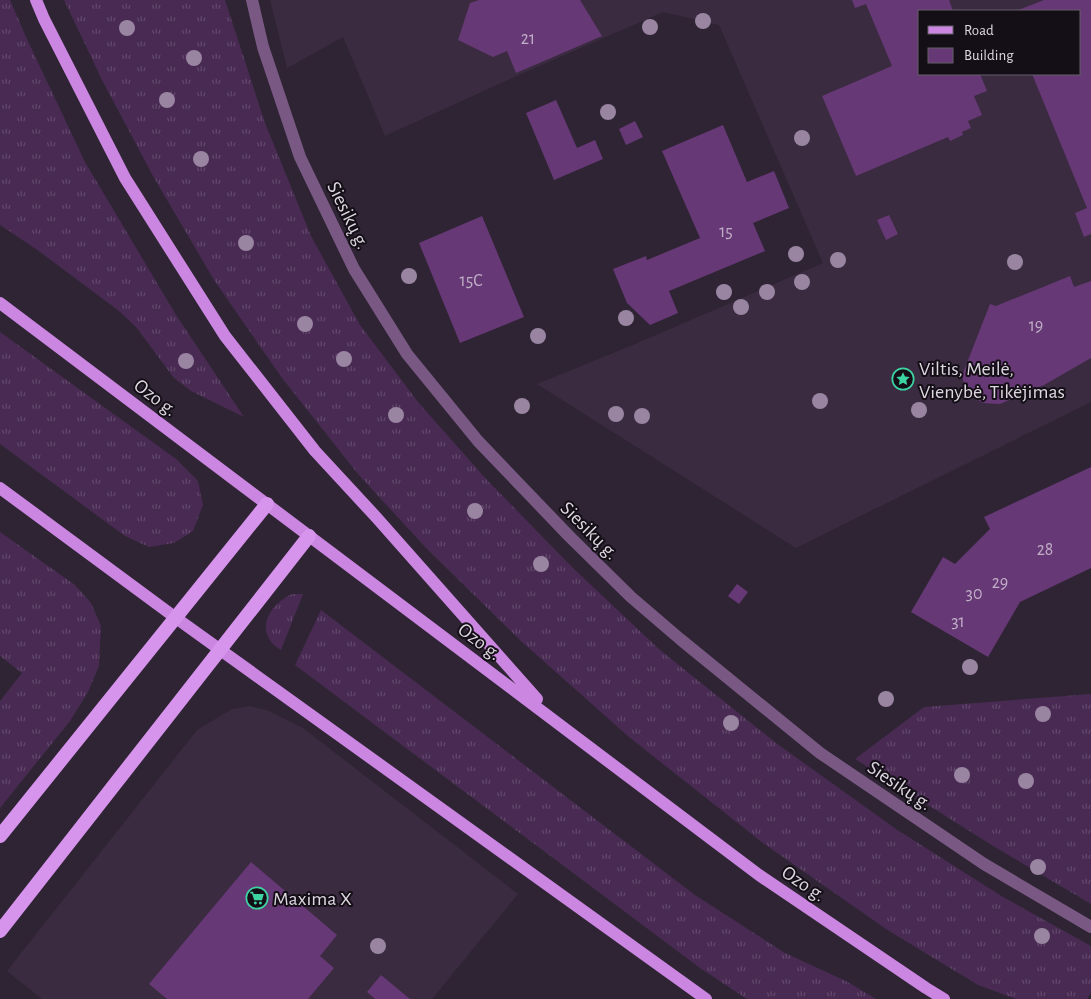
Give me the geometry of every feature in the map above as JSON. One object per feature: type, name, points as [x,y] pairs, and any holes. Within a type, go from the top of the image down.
[{"type":"highway","points":[[0,836],[267,504]]},
{"type":"highway","points":[[0,931],[309,536]]},
{"type":"main road","points":[[36,0],[125,178],[225,336],[315,451],[376,517],[555,720]]},
{"type":"main road","name":"Ozo g.","points":[[0,303],[759,875],[944,999]]},
{"type":"main road","points":[[0,488],[176,618],[706,999]]},
{"type":"street","name":"Siesikų g.","points":[[252,0],[263,47],[300,157],[354,269],[407,354],[478,441],[568,536],[631,597],[820,753],[984,864],[1091,927]]},
{"type":"shaded area","points":[[270,0],[1091,0],[1091,402],[796,548],[537,384],[823,263],[719,25],[663,12],[385,136],[343,37],[287,68]]},
{"type":"shaded area","points":[[250,706],[269,711],[303,728],[518,894],[432,999],[42,999],[7,971],[197,730],[232,709]]},
{"type":"green space","points":[[0,0],[10,0],[85,162],[176,315],[244,417],[191,391],[174,378],[136,327],[119,311],[36,249],[0,225]]},
{"type":"green space","points":[[64,0],[225,0],[265,123],[311,236],[360,325],[418,402],[487,480],[574,569],[660,650],[776,743],[896,829],[1003,897],[1091,946],[1091,993],[1087,999],[1016,999],[978,985],[886,929],[763,843],[629,737],[522,642],[427,549],[358,474],[282,378],[214,280],[153,176],[102,80]]},
{"type":"green space","points":[[0,332],[176,459],[198,481],[203,505],[193,531],[174,543],[149,547],[125,536],[0,444]]},
{"type":"green space","points":[[0,532],[75,585],[91,603],[101,626],[99,666],[88,692],[70,721],[0,808],[0,701],[22,673],[0,656]]},
{"type":"green space","points":[[292,594],[303,594],[281,650],[272,643],[268,636],[267,620],[276,605]]},
{"type":"green space","points":[[321,610],[695,895],[785,953],[846,981],[876,999],[747,999],[700,968],[295,665]]},
{"type":"green space","points":[[1091,694],[1091,904],[990,844],[855,759],[924,707]]},
{"type":"building","points":[[479,0],[580,0],[602,36],[516,73],[507,51],[493,57],[458,40],[470,3]]},
{"type":"building","points":[[852,0],[949,0],[953,10],[918,10],[918,75],[980,75],[987,91],[974,96],[982,115],[968,121],[971,128],[962,132],[963,135],[950,141],[948,137],[856,176],[822,96],[892,66],[866,4],[855,8]]},
{"type":"building","points":[[1044,0],[1091,0],[1091,234],[1084,237],[1075,213],[1087,208],[1032,75],[1081,75],[1081,10],[1019,10]]},
{"type":"building","points":[[556,100],[577,148],[595,140],[603,159],[554,180],[526,113]]},
{"type":"building","points":[[635,121],[643,137],[626,145],[619,129]]},
{"type":"building","points":[[723,125],[747,182],[774,171],[789,208],[753,223],[765,251],[669,291],[678,313],[650,325],[627,303],[613,269],[646,256],[647,260],[700,238],[662,151]]},
{"type":"building","points":[[889,215],[898,234],[886,240],[877,220]]},
{"type":"building","points":[[482,216],[524,317],[460,343],[419,243]]},
{"type":"building","points":[[1070,276],[1074,287],[1091,281],[1091,358],[1044,385],[1000,404],[983,403],[975,398],[968,391],[963,381],[963,373],[990,304],[996,306]]},
{"type":"building","points":[[1091,467],[1091,568],[1020,602],[988,657],[911,612],[943,557],[955,564],[990,529],[984,517]]},
{"type":"building","points":[[737,584],[748,592],[739,604],[728,596]]},
{"type":"building","name":"Maxima X","points":[[251,862],[337,935],[320,956],[334,968],[308,999],[167,999],[149,984]]},
{"type":"building","points":[[381,975],[410,999],[375,999],[367,992]]},
{"type":"place","name":"Viltis, Meilė, Vienybė, Tikėjimas","points":[[903,379]]},
{"type":"place","name":"Maxima X","points":[[257,898]]}]
